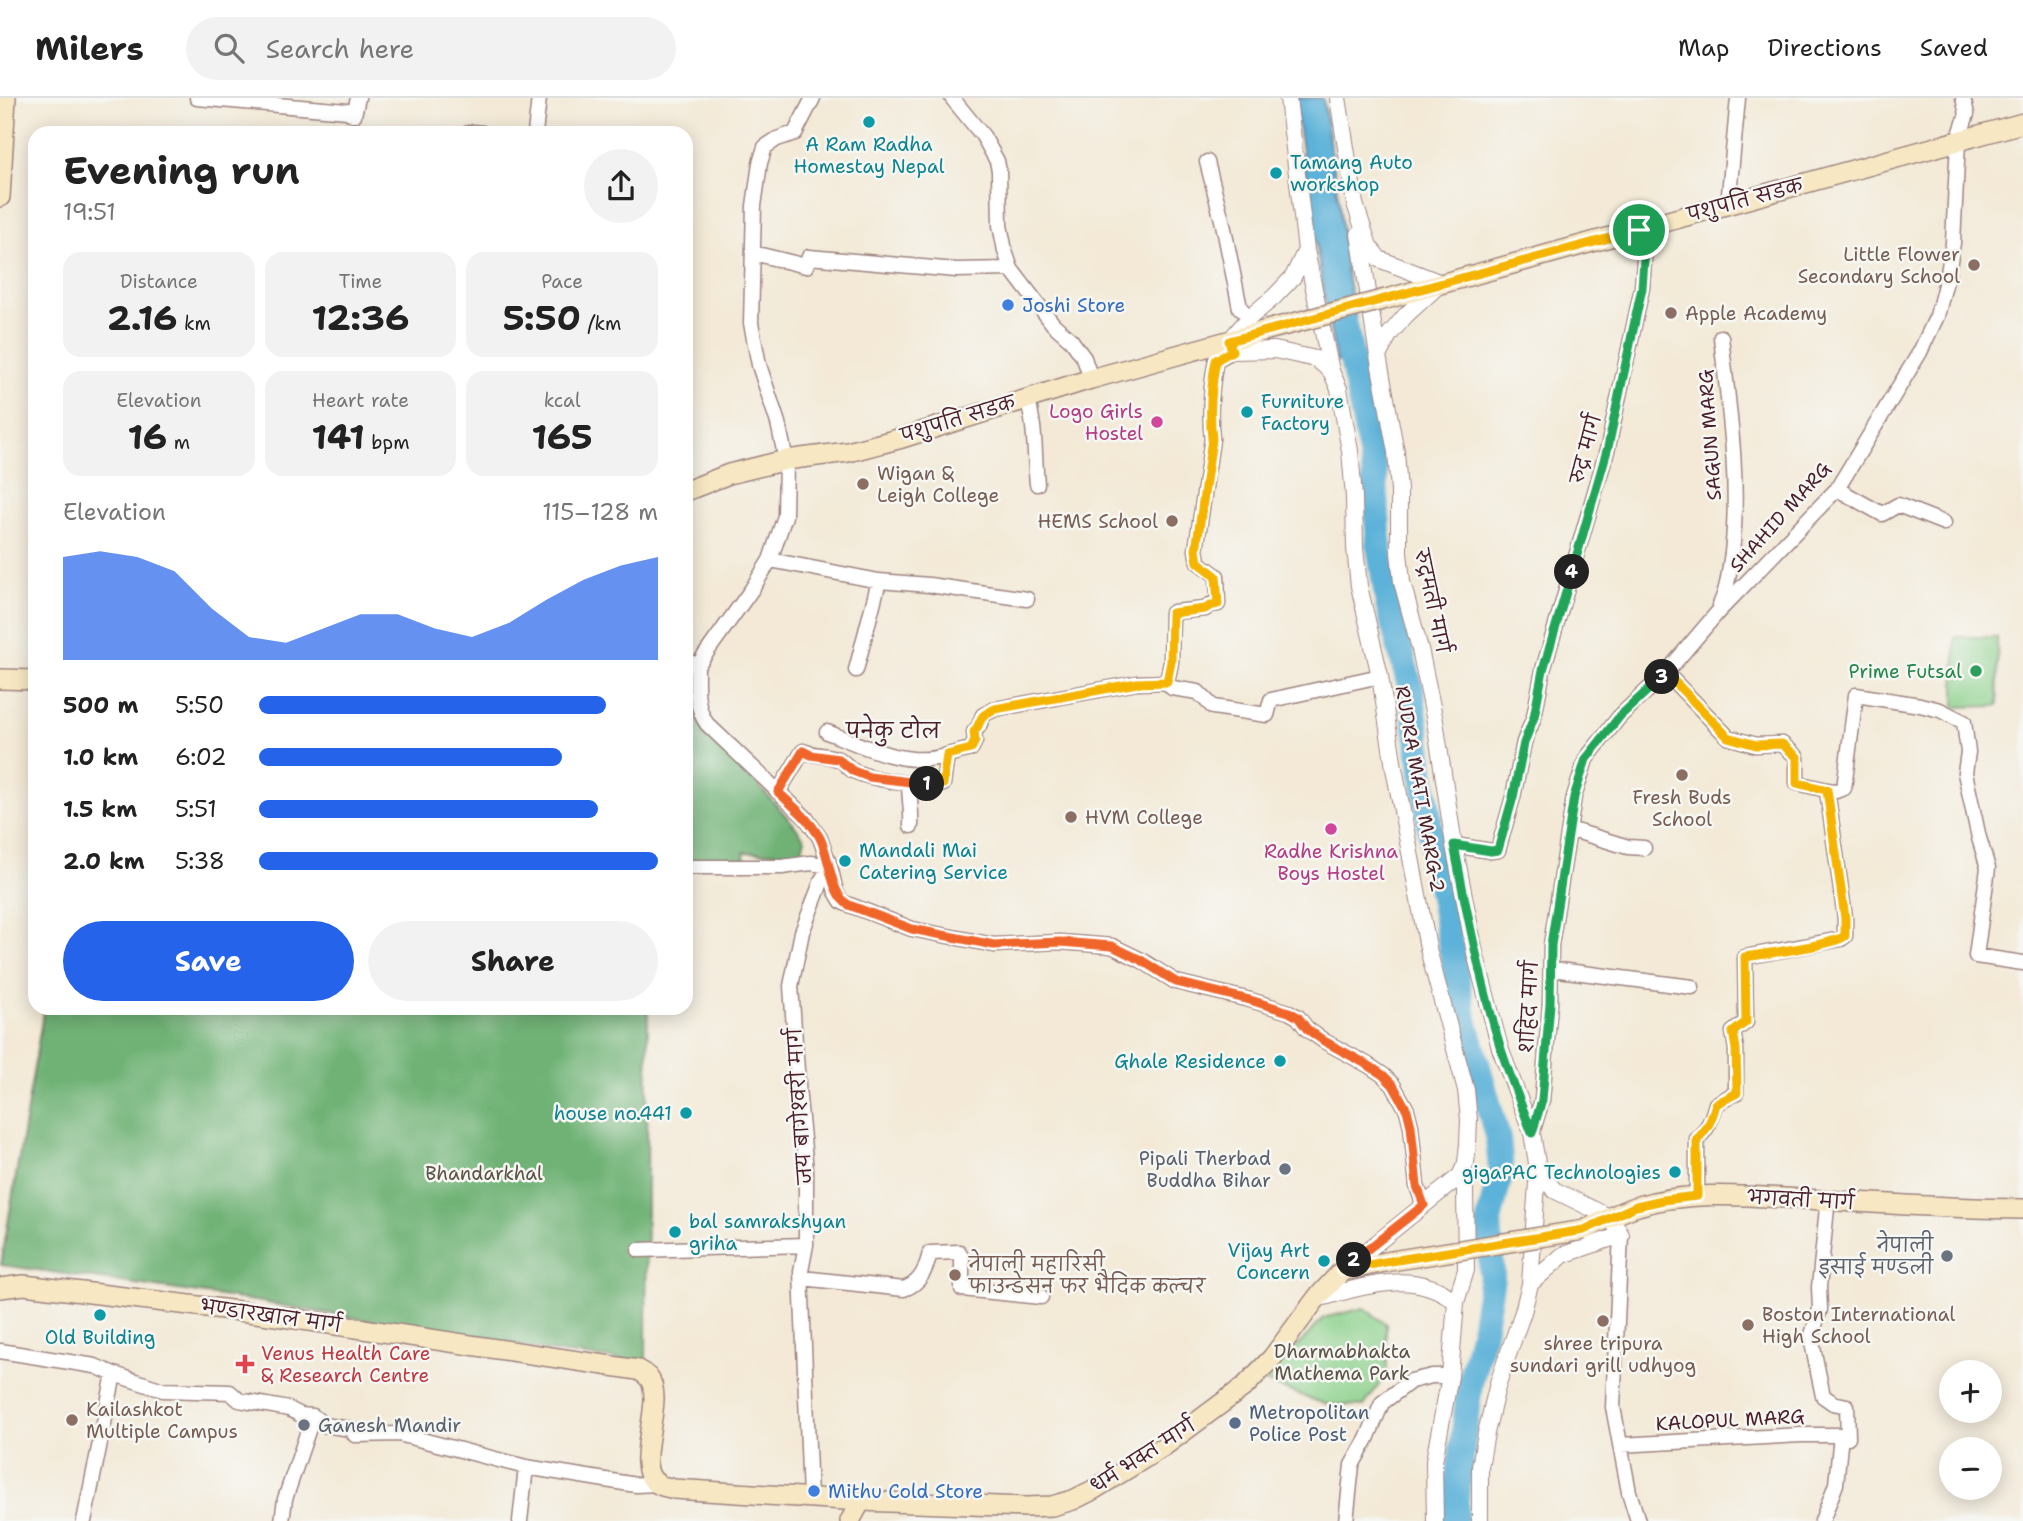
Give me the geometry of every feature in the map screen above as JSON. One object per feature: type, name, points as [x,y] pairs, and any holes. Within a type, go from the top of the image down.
[{"type":"main road","points":[[0,197],[6,98]]},
{"type":"main road","name":"पशुपति सडक","points":[[693,488],[729,474],[786,460],[862,448],[902,438],[1091,379],[1231,346],[1267,330],[2023,123]]},
{"type":"main road","points":[[0,679],[28,680]]},
{"type":"main road","name":"भगवती मार्ग","points":[[1342,1270],[1584,1230],[1636,1206],[1697,1196],[2023,1209]]},
{"type":"main road","name":"धर्म भक्त मार्ग","points":[[862,1501],[1027,1507],[1052,1506],[1073,1500],[1163,1447],[1237,1393],[1272,1358],[1342,1270]]},
{"type":"main road","name":"भण्डारखाल मार्ग","points":[[0,1288],[24,1286],[256,1313],[638,1370],[648,1377],[653,1387],[647,1460],[653,1480]]},
{"type":"main road","points":[[653,1480],[674,1489],[862,1501],[850,1521]]},
{"type":"street","points":[[197,98],[347,111],[354,115],[358,98]]},
{"type":"street","points":[[536,126],[539,98]]},
{"type":"street","points":[[693,662],[752,589],[770,560],[785,516],[786,460],[778,423],[759,365],[751,323],[754,206],[765,147],[777,139],[795,133],[813,98]]},
{"type":"street","points":[[952,98],[984,136],[997,161],[1000,225],[1004,251],[1011,269],[1053,324],[1071,340],[1084,358],[1091,379]]},
{"type":"street","name":"RUDRA MATI MARG-2","points":[[1288,98],[1306,250],[1331,371],[1339,389],[1350,451],[1354,497],[1354,548],[1359,586],[1380,676],[1396,780],[1429,953],[1466,1090],[1468,1144],[1466,1163],[1460,1176]]},
{"type":"street","points":[[1338,98],[1355,204],[1369,246],[1379,259],[1441,283],[1406,315],[1378,356]]},
{"type":"street","points":[[1728,205],[1738,98]]},
{"type":"street","name":"SHAHID MARG","points":[[1586,759],[1620,716],[1666,673],[1717,613],[1837,489],[1920,352],[1937,316],[1954,243],[1958,141],[1967,114],[1963,98]]},
{"type":"street","points":[[1207,162],[1240,308],[1250,317]]},
{"type":"street","name":"रुद्रमती मार्ग","points":[[1355,204],[1378,356],[1396,452],[1402,582],[1435,721],[1454,845],[1475,953],[1500,1048],[1532,1133]]},
{"type":"street","name":"रुद्र मार्ग","points":[[1454,845],[1498,850],[1524,743],[1534,717],[1543,670],[1608,447],[1623,382],[1642,288],[1645,247],[1639,230]]},
{"type":"street","points":[[1167,682],[1171,662],[1172,613],[1205,609],[1218,604],[1216,576],[1198,562],[1196,550],[1212,439],[1211,396],[1216,360],[1231,346],[1250,317],[1293,278],[1306,250]]},
{"type":"street","points":[[753,253],[806,266],[809,257],[956,270],[1011,269]]},
{"type":"street","name":"SAGUN MARG","points":[[1717,613],[1727,591],[1735,499],[1735,471],[1721,337]]},
{"type":"street","points":[[1231,346],[1300,354],[1316,359],[1331,371]]},
{"type":"street","points":[[1027,398],[1034,428],[1034,459],[1038,484]]},
{"type":"street","points":[[1837,489],[1882,514],[1898,505],[1944,523]]},
{"type":"street","points":[[770,560],[879,581],[929,584],[1027,599]]},
{"type":"street","points":[[856,670],[879,581]]},
{"type":"street","points":[[693,670],[702,718],[806,818],[820,838],[830,866],[835,892],[842,902],[912,929],[994,945],[1060,942],[1112,946],[1176,982],[1289,1012],[1324,1041],[1368,1065],[1393,1085],[1407,1110],[1417,1186],[1424,1205]]},
{"type":"street","points":[[1666,673],[1728,737],[1756,745],[1782,744],[1797,757],[1797,783],[1827,790],[1844,788],[1856,695],[1920,705],[1940,710],[1964,722],[1968,752],[1965,774],[1988,868],[1976,956],[2023,964]]},
{"type":"street","points":[[1167,682],[1172,688],[1198,692],[1213,707],[1267,715],[1271,699],[1380,676]]},
{"type":"street","points":[[827,732],[887,755],[934,760],[971,749],[980,719],[995,709],[1137,683],[1167,682]]},
{"type":"street","points":[[778,792],[803,751],[811,755],[838,759],[853,771],[869,777],[909,783],[943,784],[947,755]]},
{"type":"street","name":"शहिद मार्ग","points":[[1532,1133],[1542,1100],[1552,969],[1551,945],[1574,797],[1586,759]]},
{"type":"street","points":[[909,783],[909,798],[912,802],[911,826]]},
{"type":"street","points":[[1697,1196],[1697,1139],[1712,1119],[1716,1104],[1737,1093],[1733,1032],[1746,1022],[1745,957],[1845,936],[1845,918],[1827,790]]},
{"type":"street","points":[[1569,830],[1644,848]]},
{"type":"street","points":[[693,867],[782,867],[811,863],[830,866]]},
{"type":"street","name":"जय बागेश्वरी मार्ग","points":[[810,1497],[802,1278],[806,1245],[806,1170],[791,986],[802,932],[830,866]]},
{"type":"street","points":[[1552,969],[1692,987]]},
{"type":"street","points":[[1480,1521],[1480,1467],[1486,1433],[1498,1383],[1530,1284],[1538,1169],[1532,1133]]},
{"type":"street","points":[[1538,1169],[1554,1190],[1611,1218],[1621,1235],[1614,1407],[1629,1492],[1638,1521]]},
{"type":"street","points":[[1342,1270],[1460,1176],[1465,1189],[1466,1270],[1456,1303],[1450,1376],[1434,1461],[1435,1521]]},
{"type":"street","points":[[1819,1200],[1828,1208],[1819,1287],[1820,1309],[1811,1338],[1823,1396],[1833,1403],[1847,1406],[1848,1437],[1841,1435],[1836,1484],[1822,1521]]},
{"type":"street","points":[[1530,1284],[1563,1255],[1621,1235]]},
{"type":"street","points":[[639,1250],[806,1245]]},
{"type":"street","points":[[802,1278],[904,1289],[914,1285],[925,1271],[930,1252],[958,1252],[962,1259],[962,1289],[1041,1297]]},
{"type":"street","points":[[1317,1299],[1394,1281],[1429,1286],[1447,1294],[1456,1303]]},
{"type":"street","points":[[0,1351],[95,1366],[163,1390],[230,1392],[239,1400],[289,1409],[301,1415],[313,1416],[324,1425],[351,1429],[355,1436],[399,1434],[526,1467],[636,1485],[653,1480]]},
{"type":"street","points":[[85,1521],[114,1374]]},
{"type":"street","points":[[1346,1521],[1352,1465],[1367,1439],[1382,1403],[1411,1381],[1432,1376],[1450,1376]]},
{"type":"street","points":[[282,1521],[285,1499],[313,1416]]},
{"type":"street","name":"KALOPUL MARG","points":[[1620,1446],[1801,1434],[1841,1435]]},
{"type":"street","points":[[520,1521],[526,1467]]},
{"type":"green space","name":"Prime Futsal","points":[[1955,637],[1997,637],[1998,706],[1955,707]]},
{"type":"green space","points":[[693,668],[699,721],[805,839],[801,853],[744,852],[745,860],[693,860]]},
{"type":"green space","name":"Bhandarkhal","points":[[43,1015],[648,1015],[646,1363],[560,1353],[255,1301],[1,1265]]},
{"type":"green space","name":"Dharmabhakta Mathema Park","points":[[1364,1308],[1386,1324],[1387,1373],[1364,1406],[1325,1404],[1265,1382],[1323,1318]]},
{"type":"water","points":[[1294,98],[1323,98],[1347,275],[1363,357],[1336,362]]},
{"type":"waterway","points":[[1345,325],[1374,468],[1379,546],[1388,604],[1411,690],[1432,841],[1463,1013],[1498,1139],[1501,1170],[1489,1221],[1492,1277],[1483,1331],[1470,1383],[1455,1521]]},
{"type":"place","name":"A Ram Radha Homestay Nepal","points":[[869,122]]},
{"type":"place","name":"Tamang Auto workshop","points":[[1276,173]]},
{"type":"place","name":"Little Flower Secondary School","points":[[1974,265]]},
{"type":"place","name":"Joshi Store","points":[[1008,305]]},
{"type":"place","name":"Apple Academy","points":[[1671,313]]},
{"type":"place","name":"Furniture Factory","points":[[1247,412]]},
{"type":"place","name":"Logo Girls Hostel","points":[[1157,422]]},
{"type":"place","name":"Wigan & Leigh College","points":[[863,484]]},
{"type":"place","name":"HEMS School","points":[[1172,521]]},
{"type":"place","name":"Prime Futsal","points":[[1976,671]]},
{"type":"place","name":"Fresh Buds School","points":[[1682,775]]},
{"type":"place","name":"HVM College","points":[[1071,817]]},
{"type":"place","name":"Radhe Krishna Boys Hostel","points":[[1331,829]]},
{"type":"place","name":"Mandali Mai Catering Service","points":[[845,861]]},
{"type":"place","name":"Ghale Residence","points":[[1280,1061]]},
{"type":"place","name":"house no.441","points":[[686,1113]]},
{"type":"place","name":"Pipali Therbad Buddha Bihar","points":[[1285,1169]]},
{"type":"place","name":"gigaPAC Technologies","points":[[1675,1172]]},
{"type":"place","name":"bal samrakshyan griha","points":[[675,1232]]},
{"type":"place","name":"नेपाली इसाई मण्डली","points":[[1947,1256]]},
{"type":"place","name":"Vijay Art Concern","points":[[1324,1261]]},
{"type":"place","name":"नेपाली महारिसी फाउन्डेसन फर भैदिक कल्चर","points":[[955,1275]]},
{"type":"place","name":"Old Building","points":[[100,1315]]},
{"type":"place","name":"shree tripura sundari grill udhyog","points":[[1603,1321]]},
{"type":"place","name":"Boston International High School","points":[[1748,1325]]},
{"type":"place","name":"Venus Health Care & Research Centre","points":[[245,1364]]},
{"type":"place","name":"Kailashkot Multiple Campus","points":[[72,1420]]},
{"type":"place","name":"Metropolitan Police Post","points":[[1235,1423]]},
{"type":"place","name":"Ganesh Mandir","points":[[304,1425]]},
{"type":"place","name":"Mithu Cold Store","points":[[814,1491]]},
{"type":"district","name":"पनेकु टोल","points":[[893,731]]},
{"type":"route","points":[[1639,230],[1645,247],[1642,288],[1623,382],[1608,447],[1543,670],[1534,717],[1524,743],[1498,850],[1454,845],[1487,1002],[1500,1048],[1532,1133],[1542,1100],[1550,1004],[1551,945],[1574,797],[1586,759],[1620,716],[1666,673],[1728,737],[1756,745],[1782,744],[1797,757],[1797,783],[1827,790],[1845,918],[1845,936],[1818,944],[1745,957],[1746,1022],[1733,1032],[1737,1093],[1716,1104],[1712,1119],[1697,1139],[1697,1196],[1636,1206],[1584,1230],[1342,1270],[1424,1205],[1417,1186],[1407,1110],[1393,1085],[1383,1075],[1324,1041],[1289,1012],[1176,982],[1112,946],[1060,942],[994,945],[912,929],[842,902],[835,892],[830,866],[820,838],[806,818],[778,792],[803,751],[811,755],[838,759],[853,771],[869,777],[909,783],[943,784],[947,755],[971,749],[980,719],[995,709],[1137,683],[1167,682],[1171,662],[1172,613],[1205,609],[1218,604],[1216,576],[1198,562],[1196,550],[1211,451],[1213,374],[1216,360],[1232,351],[1229,341],[1639,230]]}]
